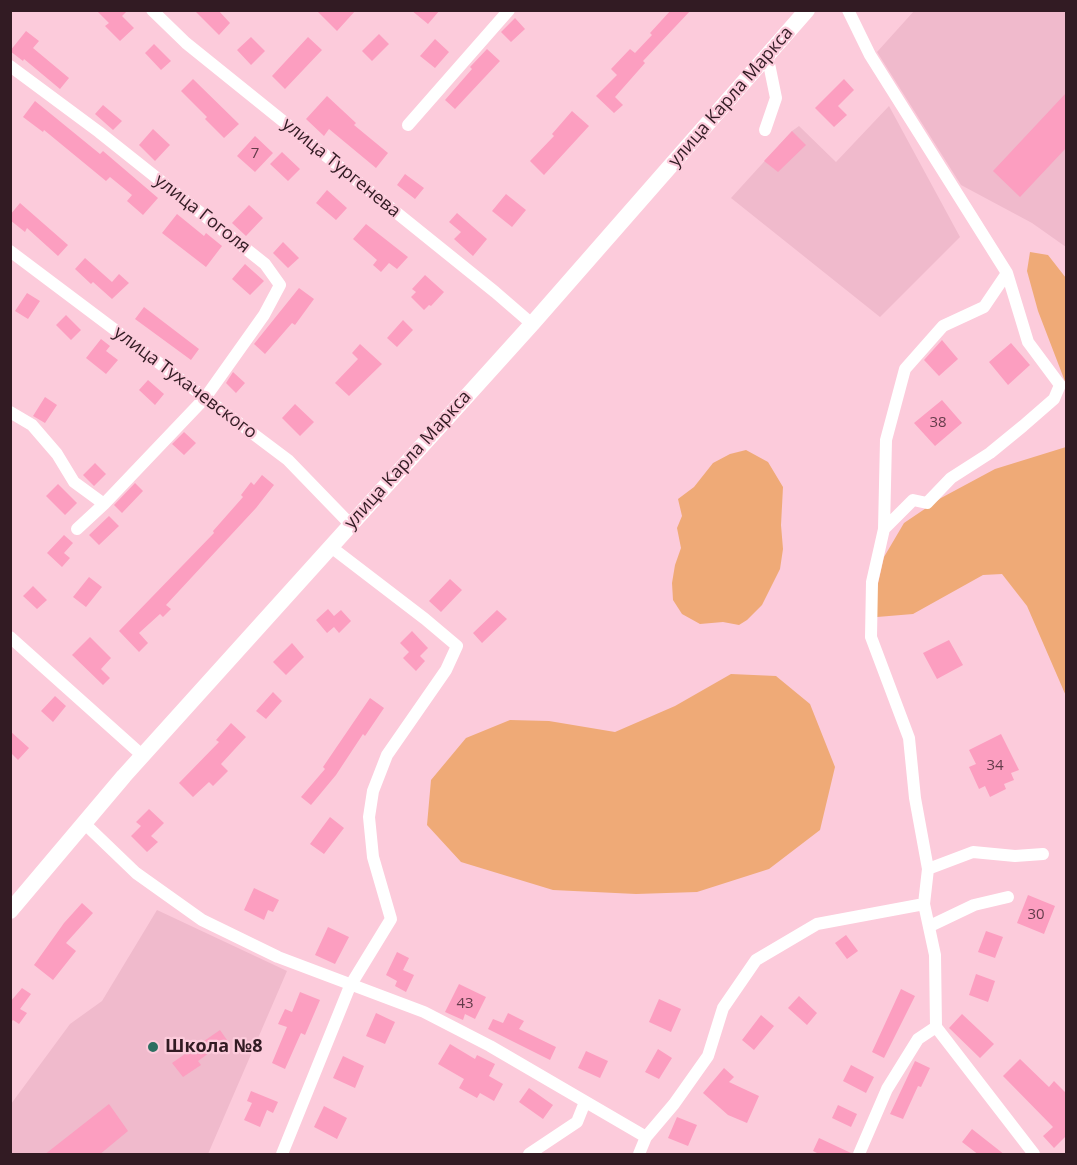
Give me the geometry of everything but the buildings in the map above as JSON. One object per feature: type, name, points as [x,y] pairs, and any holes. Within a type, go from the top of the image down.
[{"type":"main road","name":"улица Карла Маркса","points":[[10,910],[143,756],[531,324],[807,10]]},
{"type":"street","name":"улица Тургенева","points":[[152,10],[186,43],[495,292],[531,324]]},
{"type":"street","points":[[408,125],[509,10]]},
{"type":"street","points":[[848,10],[870,55],[1007,273],[1029,342],[1060,385],[1054,399],[990,453],[951,478],[927,503],[913,500],[891,519],[884,529]]},
{"type":"street","points":[[765,130],[776,98],[767,54]]},
{"type":"street","name":"улица Гоголя","points":[[10,66],[99,132],[265,264],[280,285],[264,315],[205,399]]},
{"type":"street","name":"улица Тухачевского","points":[[10,251],[288,460],[350,524]]},
{"type":"street","points":[[1007,273],[984,307],[943,326],[904,369],[886,440],[884,529],[872,582],[871,637],[909,738],[915,798],[928,869],[924,904],[935,955],[936,1027],[1034,1155]]},
{"type":"street","points":[[77,529],[205,399]]},
{"type":"street","points":[[10,412],[32,425],[57,454],[74,482],[104,504]]},
{"type":"street","points":[[282,1155],[351,986],[391,919],[373,857],[369,817],[373,791],[387,755],[446,670],[457,646],[331,547]]},
{"type":"street","points":[[10,637],[143,756]]},
{"type":"street","points":[[85,824],[136,873],[202,920],[278,957],[424,1012],[490,1046],[646,1137]]},
{"type":"street","points":[[928,869],[973,852],[1015,856],[1043,854]]},
{"type":"street","points":[[930,926],[974,905],[1008,897]]},
{"type":"street","points":[[639,1155],[646,1137],[674,1104],[708,1056],[723,1008],[756,960],[817,924],[924,904]]},
{"type":"street","points":[[859,1155],[887,1089],[918,1038],[936,1027]]},
{"type":"street","points":[[530,1155],[578,1122],[585,1102]]},
{"type":"shaded area","points":[[914,11],[1066,11],[1066,247],[1032,223],[961,185],[877,52]]},
{"type":"shaded area","points":[[889,106],[960,237],[880,317],[731,198],[799,126],[836,162]]},
{"type":"shaded area","points":[[1030,252],[1048,255],[1066,278],[1066,384],[1038,311],[1027,271]]},
{"type":"shaded area","points":[[1066,447],[1066,696],[1027,606],[1002,574],[983,575],[913,614],[877,617],[875,597],[884,557],[904,523],[941,498],[995,469]]},
{"type":"shaded area","points":[[746,450],[768,462],[783,487],[781,525],[783,549],[780,569],[762,605],[747,620],[739,625],[723,622],[700,624],[682,614],[673,600],[672,583],[681,548],[677,528],[682,516],[678,499],[694,487],[713,463],[730,454]]},
{"type":"shaded area","points":[[731,674],[776,676],[810,704],[835,767],[820,830],[769,869],[697,892],[636,894],[553,890],[461,862],[427,825],[431,780],[466,738],[510,720],[549,721],[615,732],[675,706]]},
{"type":"shaded area","name":"Школа №8","points":[[157,910],[287,971],[208,1154],[11,1154],[11,1104],[70,1024],[102,1001]]},
{"type":"place","name":"Школа №8","points":[[153,1047]]}]
